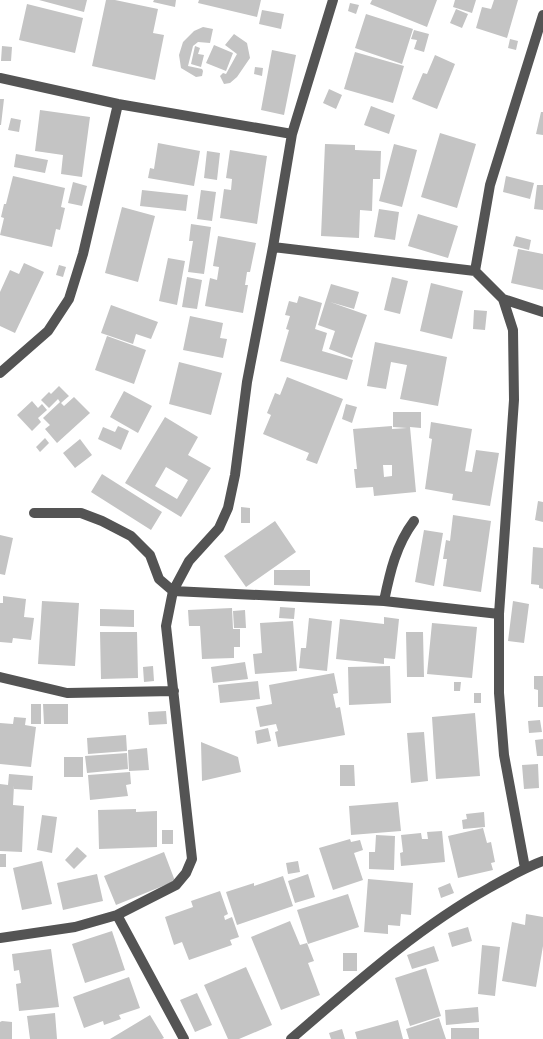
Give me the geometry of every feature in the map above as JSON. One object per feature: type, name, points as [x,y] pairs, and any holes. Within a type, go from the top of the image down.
[{"type":"street","points":[[0,938],[75,927],[117,915],[176,884],[186,873],[192,859],[166,626],[173,591],[189,561],[219,528],[228,508],[235,475],[247,382],[273,247],[292,134],[333,0]]},
{"type":"street","points":[[475,271],[490,185],[542,20]]},
{"type":"street","points":[[0,78],[118,104],[292,134]]},
{"type":"street","points":[[0,373],[48,331],[69,299],[83,254],[118,104]]},
{"type":"street","points":[[273,247],[475,271],[503,299],[543,312]]},
{"type":"street","points":[[503,299],[513,330],[514,400],[499,614],[499,693],[504,755],[525,868]]},
{"type":"street","points":[[34,514],[81,513],[102,521],[131,536],[150,555],[159,579],[173,591],[384,601],[499,614]]},
{"type":"street","points":[[384,601],[391,567],[404,535],[414,521]]},
{"type":"street","points":[[0,677],[67,693],[174,692]]},
{"type":"street","points":[[291,1039],[407,941],[462,903],[525,868],[543,861]]},
{"type":"street","points":[[117,915],[184,1039]]},
{"type":"building","points":[[39,0],[87,0],[84,12]]},
{"type":"building","points":[[106,0],[115,0],[158,9],[153,33],[164,35],[155,80],[92,66]]},
{"type":"building","points":[[154,0],[176,0],[175,7],[153,2]]},
{"type":"building","points":[[199,0],[261,0],[257,17],[198,3]]},
{"type":"building","points":[[372,0],[437,0],[427,27],[370,4]]},
{"type":"building","points":[[455,0],[476,0],[472,13],[453,7]]},
{"type":"building","points":[[494,0],[518,0],[507,38],[476,28],[482,7],[491,9]]},
{"type":"building","points":[[350,3],[359,5],[356,14],[348,11]]},
{"type":"building","points":[[27,4],[83,18],[75,53],[19,40]]},
{"type":"building","points":[[456,9],[468,14],[462,28],[450,23]]},
{"type":"building","points":[[262,10],[284,14],[281,29],[259,24]]},
{"type":"building","points":[[366,14],[413,29],[402,64],[355,48]]},
{"type":"building","points":[[203,27],[213,29],[210,43],[198,42],[193,46],[188,66],[202,69],[203,71],[202,76],[196,77],[181,68],[179,55],[183,42],[194,31]]},
{"type":"building","points":[[414,30],[429,34],[424,52],[414,49],[417,40],[411,39]]},
{"type":"building","points":[[234,34],[247,43],[250,58],[237,77],[230,83],[224,84],[220,76],[223,73],[226,74],[237,54],[225,45]]},
{"type":"building","points":[[510,39],[518,41],[516,50],[508,48]]},
{"type":"building","points":[[214,45],[233,53],[226,71],[206,63]]},
{"type":"building","points":[[2,46],[12,47],[11,61],[1,61]]},
{"type":"building","points":[[195,46],[200,48],[198,54],[204,55],[201,67],[191,64]]},
{"type":"building","points":[[272,50],[296,55],[284,115],[261,110]]},
{"type":"building","points":[[355,52],[404,66],[393,103],[344,89]]},
{"type":"building","points":[[435,55],[455,64],[437,109],[412,99],[423,73],[427,74]]},
{"type":"building","points":[[255,67],[263,68],[262,76],[254,74]]},
{"type":"building","points":[[329,89],[342,95],[336,109],[323,103]]},
{"type":"building","points":[[0,99],[4,99],[1,125],[0,125]]},
{"type":"building","points":[[371,106],[395,115],[389,134],[364,125]]},
{"type":"building","points":[[40,110],[90,117],[82,177],[61,174],[63,155],[35,151]]},
{"type":"building","points":[[541,112],[543,112],[543,135],[536,134]]},
{"type":"building","points":[[11,118],[21,120],[19,132],[8,130]]},
{"type":"building","points":[[440,133],[476,144],[457,208],[421,197]]},
{"type":"building","points":[[158,143],[200,151],[194,186],[148,178],[150,168],[154,169]]},
{"type":"building","points":[[325,144],[355,145],[355,150],[381,151],[380,179],[373,179],[372,211],[360,210],[359,238],[321,236]]},
{"type":"building","points":[[394,144],[417,150],[402,207],[379,201]]},
{"type":"building","points":[[230,150],[267,156],[257,224],[220,218],[224,189],[231,190],[232,179],[226,178]]},
{"type":"building","points":[[207,151],[220,153],[217,180],[204,178]]},
{"type":"building","points":[[16,154],[48,160],[45,173],[14,167]]},
{"type":"building","points":[[13,176],[65,188],[61,207],[65,208],[60,230],[56,229],[52,247],[0,235],[4,218],[1,217]]},
{"type":"building","points":[[506,176],[534,183],[530,199],[503,192]]},
{"type":"building","points":[[73,182],[87,186],[82,206],[68,203]]},
{"type":"building","points":[[537,185],[543,185],[543,210],[534,209]]},
{"type":"building","points":[[142,190],[188,195],[186,211],[140,206]]},
{"type":"building","points":[[201,190],[216,192],[212,221],[197,219]]},
{"type":"building","points":[[122,207],[155,216],[138,282],[105,273]]},
{"type":"building","points":[[379,209],[399,212],[395,240],[374,237]]},
{"type":"building","points":[[418,214],[458,226],[448,258],[408,246]]},
{"type":"building","points":[[191,224],[211,227],[204,274],[188,272],[193,241],[189,241]]},
{"type":"building","points":[[218,236],[256,243],[250,272],[247,272],[245,285],[248,285],[243,313],[205,306],[210,278],[217,280],[219,267],[213,266]]},
{"type":"building","points":[[516,236],[531,240],[529,250],[513,246]]},
{"type":"building","points":[[518,249],[543,254],[543,290],[511,283]]},
{"type":"building","points":[[168,258],[185,261],[177,305],[159,301]]},
{"type":"building","points":[[24,263],[44,272],[15,333],[0,326],[0,292],[10,270],[19,274]]},
{"type":"building","points":[[59,265],[66,267],[63,277],[56,275]]},
{"type":"building","points":[[187,277],[202,280],[197,309],[182,307]]},
{"type":"building","points":[[392,277],[408,281],[400,314],[384,310]]},
{"type":"building","points":[[431,283],[463,291],[452,339],[420,331]]},
{"type":"building","points":[[331,284],[359,292],[354,309],[330,302],[367,315],[352,358],[329,349],[335,331],[318,325]]},
{"type":"building","points":[[299,296],[322,303],[315,329],[327,333],[322,351],[353,360],[347,380],[280,361],[289,330],[286,329],[290,316],[285,315],[289,301],[297,303]]},
{"type":"building","points":[[111,305],[158,322],[151,339],[136,334],[133,344],[101,333]]},
{"type":"building","points":[[474,310],[487,311],[485,330],[473,329]]},
{"type":"building","points":[[190,316],[223,323],[220,338],[227,339],[223,358],[183,350]]},
{"type":"building","points":[[107,336],[146,350],[134,384],[95,370]]},
{"type":"building","points":[[375,342],[447,357],[438,406],[400,399],[407,365],[391,362],[386,389],[367,386]]},
{"type":"building","points":[[179,362],[222,373],[211,415],[169,404]]},
{"type":"building","points":[[287,377],[343,399],[317,464],[306,460],[309,453],[263,434],[271,415],[267,413],[275,393],[280,395]]},
{"type":"building","points":[[59,386],[69,396],[61,403],[64,406],[74,397],[90,413],[57,443],[45,429],[50,425],[43,418],[60,402],[58,399],[49,408],[41,400],[49,392],[51,394]]},
{"type":"building","points":[[124,391],[152,406],[138,433],[110,417]]},
{"type":"building","points":[[32,401],[38,408],[42,404],[47,410],[38,418],[41,422],[32,431],[17,415]]},
{"type":"building","points":[[346,404],[357,407],[352,423],[342,419]]},
{"type":"building","points":[[393,412],[421,412],[421,428],[410,427],[416,492],[374,496],[373,487],[356,488],[354,469],[357,469],[353,429],[392,426],[392,429],[407,428],[393,427]],"holes":[[[383,465],[392,465],[392,476],[384,477]]]},
{"type":"building","points":[[165,417],[198,437],[188,455],[211,468],[181,517],[125,483]],"holes":[[[166,467],[188,480],[177,499],[155,486]]]},
{"type":"building","points":[[431,422],[472,429],[465,471],[472,472],[476,450],[499,453],[490,506],[452,500],[453,494],[425,489],[432,439],[429,438]]},
{"type":"building","points":[[118,426],[129,431],[121,450],[98,439],[103,427],[115,432]]},
{"type":"building","points":[[45,438],[49,443],[40,452],[36,447]]},
{"type":"building","points":[[80,439],[92,455],[75,468],[63,453]]},
{"type":"building","points":[[102,474],[162,512],[151,530],[91,492]]},
{"type":"building","points":[[538,501],[543,502],[543,522],[535,520]]},
{"type":"building","points":[[241,507],[250,508],[250,523],[241,523]]},
{"type":"building","points":[[453,515],[491,521],[481,592],[443,586],[447,559],[443,559],[446,540],[450,541]]},
{"type":"building","points":[[275,521],[296,552],[246,587],[224,556]]},
{"type":"building","points":[[424,530],[443,533],[434,586],[415,582]]},
{"type":"building","points":[[0,535],[13,538],[5,575],[0,574]]},
{"type":"building","points":[[533,547],[543,548],[543,589],[539,588],[539,585],[531,584]]},
{"type":"building","points":[[274,570],[310,570],[310,586],[274,585]]},
{"type":"building","points":[[3,596],[26,599],[24,617],[34,618],[31,640],[13,638],[12,643],[0,642],[0,603],[3,603]]},
{"type":"building","points":[[42,601],[79,603],[75,666],[38,664]]},
{"type":"building","points":[[513,601],[529,604],[524,643],[508,641]]},
{"type":"building","points":[[280,607],[295,608],[294,619],[279,618]]},
{"type":"building","points":[[232,608],[233,629],[240,629],[240,647],[234,647],[234,658],[202,659],[200,626],[189,626],[188,610]]},
{"type":"building","points":[[100,609],[134,610],[134,627],[100,626]]},
{"type":"building","points":[[245,610],[246,628],[234,628],[233,611]]},
{"type":"building","points":[[384,617],[399,619],[395,659],[384,658],[384,664],[336,659],[340,619],[384,624]]},
{"type":"building","points":[[309,618],[332,621],[327,671],[299,668],[301,648],[306,648]]},
{"type":"building","points":[[293,621],[297,671],[255,674],[253,654],[262,653],[260,623]]},
{"type":"building","points":[[432,623],[477,627],[472,678],[427,674]]},
{"type":"building","points":[[100,632],[137,632],[138,678],[101,679]]},
{"type":"building","points":[[406,632],[423,632],[424,677],[407,677]]},
{"type":"building","points":[[245,662],[248,679],[213,683],[211,667]]},
{"type":"building","points":[[153,666],[154,681],[144,682],[143,667]]},
{"type":"building","points":[[390,666],[391,703],[349,705],[348,667]]},
{"type":"building","points":[[334,673],[338,693],[333,694],[336,708],[340,707],[345,735],[278,747],[275,732],[278,731],[276,724],[260,727],[256,707],[272,704],[269,685]]},
{"type":"building","points":[[534,676],[543,676],[543,707],[538,707],[538,690],[534,689]]},
{"type":"building","points":[[258,681],[260,699],[220,703],[218,685]]},
{"type":"building","points":[[454,682],[461,682],[460,691],[454,691]]},
{"type":"building","points":[[474,693],[481,693],[481,703],[474,703]]},
{"type":"building","points":[[31,704],[41,704],[41,724],[31,724]]},
{"type":"building","points":[[43,704],[68,704],[68,724],[44,724]]},
{"type":"building","points":[[166,711],[167,724],[149,725],[148,712]]},
{"type":"building","points":[[475,713],[480,776],[436,779],[432,717]]},
{"type":"building","points":[[14,717],[26,718],[25,725],[36,727],[31,767],[0,764],[0,723],[13,724]]},
{"type":"building","points":[[540,720],[542,732],[529,733],[528,721]]},
{"type":"building","points":[[268,728],[271,741],[257,744],[255,731]]},
{"type":"building","points":[[424,732],[428,781],[411,783],[407,733]]},
{"type":"building","points":[[126,735],[127,751],[88,754],[87,738]]},
{"type":"building","points":[[543,739],[543,756],[537,756],[535,740]]},
{"type":"building","points":[[201,742],[238,757],[241,772],[202,781]]},
{"type":"building","points":[[147,748],[149,770],[129,771],[128,750]]},
{"type":"building","points":[[127,753],[128,769],[87,773],[85,756]]},
{"type":"building","points":[[64,757],[83,757],[83,777],[64,777]]},
{"type":"building","points":[[538,764],[539,788],[524,789],[522,765]]},
{"type":"building","points":[[340,765],[354,765],[355,786],[340,786]]},
{"type":"building","points":[[130,772],[131,784],[126,785],[128,796],[90,800],[88,775]]},
{"type":"building","points":[[9,774],[33,776],[32,790],[14,789],[14,785],[13,805],[24,806],[22,852],[0,851],[0,784],[8,785]]},
{"type":"building","points":[[398,802],[401,831],[351,835],[349,806]]},
{"type":"building","points":[[136,809],[136,812],[157,811],[157,847],[99,849],[98,810]]},
{"type":"building","points":[[484,812],[485,827],[463,829],[462,820],[467,819],[466,814]]},
{"type":"building","points":[[42,815],[57,817],[52,853],[37,850]]},
{"type":"building","points":[[483,828],[487,843],[491,842],[495,862],[491,863],[493,870],[458,878],[448,836]]},
{"type":"building","points":[[162,830],[173,830],[173,844],[162,844]]},
{"type":"building","points":[[442,831],[445,862],[401,866],[400,853],[403,852],[401,835],[421,833],[422,839],[428,839],[427,832]]},
{"type":"building","points":[[376,835],[395,836],[394,870],[369,869],[369,852],[375,852]]},
{"type":"building","points":[[350,839],[351,842],[360,840],[363,850],[354,853],[363,880],[333,890],[319,848]]},
{"type":"building","points":[[77,847],[87,856],[74,869],[65,860]]},
{"type":"building","points":[[164,852],[175,881],[116,905],[104,876]]},
{"type":"building","points":[[0,854],[6,854],[6,867],[0,867]]},
{"type":"building","points":[[42,861],[52,904],[22,910],[13,868]]},
{"type":"building","points":[[298,861],[300,872],[288,874],[286,863]]},
{"type":"building","points":[[97,874],[103,901],[63,910],[57,883]]},
{"type":"building","points":[[308,874],[315,897],[295,903],[288,881]]},
{"type":"building","points":[[283,876],[293,906],[237,925],[226,892],[254,883],[254,886]]},
{"type":"building","points":[[368,879],[413,883],[411,915],[401,914],[400,926],[388,925],[388,934],[364,932]]},
{"type":"building","points":[[450,883],[454,893],[441,898],[438,888]]},
{"type":"building","points":[[220,891],[228,914],[224,916],[225,920],[232,917],[239,937],[230,940],[232,945],[189,960],[182,942],[174,945],[165,917],[193,907],[191,901]]},
{"type":"building","points":[[348,894],[359,927],[308,944],[297,910]]},
{"type":"building","points":[[526,914],[543,917],[543,946],[536,987],[502,981],[512,922],[525,925]]},
{"type":"building","points":[[290,921],[300,945],[307,943],[314,961],[308,963],[320,995],[281,1010],[251,937]]},
{"type":"building","points":[[468,927],[472,941],[452,947],[448,933]]},
{"type":"building","points":[[112,931],[125,970],[85,983],[72,944]]},
{"type":"building","points":[[482,945],[500,947],[495,996],[478,994]]},
{"type":"building","points":[[434,946],[439,961],[412,969],[407,955]]},
{"type":"building","points":[[51,949],[59,1007],[19,1011],[16,984],[21,983],[19,970],[14,971],[12,954]]},
{"type":"building","points":[[343,953],[357,953],[357,971],[343,971]]},
{"type":"building","points":[[246,967],[272,1025],[239,1039],[228,1039],[204,985]]},
{"type":"building","points":[[426,968],[441,1016],[410,1026],[395,978]]},
{"type":"building","points":[[129,977],[140,1008],[119,1015],[121,1019],[104,1025],[103,1021],[84,1028],[73,997]]},
{"type":"building","points":[[197,993],[212,1025],[195,1032],[180,1000]]},
{"type":"building","points":[[478,1007],[479,1022],[446,1025],[445,1010]]},
{"type":"building","points":[[55,1013],[57,1039],[30,1039],[27,1016]]},
{"type":"building","points":[[150,1015],[164,1038],[110,1039]]},
{"type":"building","points":[[439,1018],[446,1039],[409,1039],[406,1029]]},
{"type":"building","points":[[398,1020],[403,1039],[357,1039],[355,1032]]},
{"type":"building","points":[[0,1022],[12,1022],[12,1039],[0,1039]]},
{"type":"building","points":[[451,1028],[479,1028],[479,1039],[451,1039]]},
{"type":"building","points":[[342,1029],[345,1039],[331,1039],[329,1033]]}]
